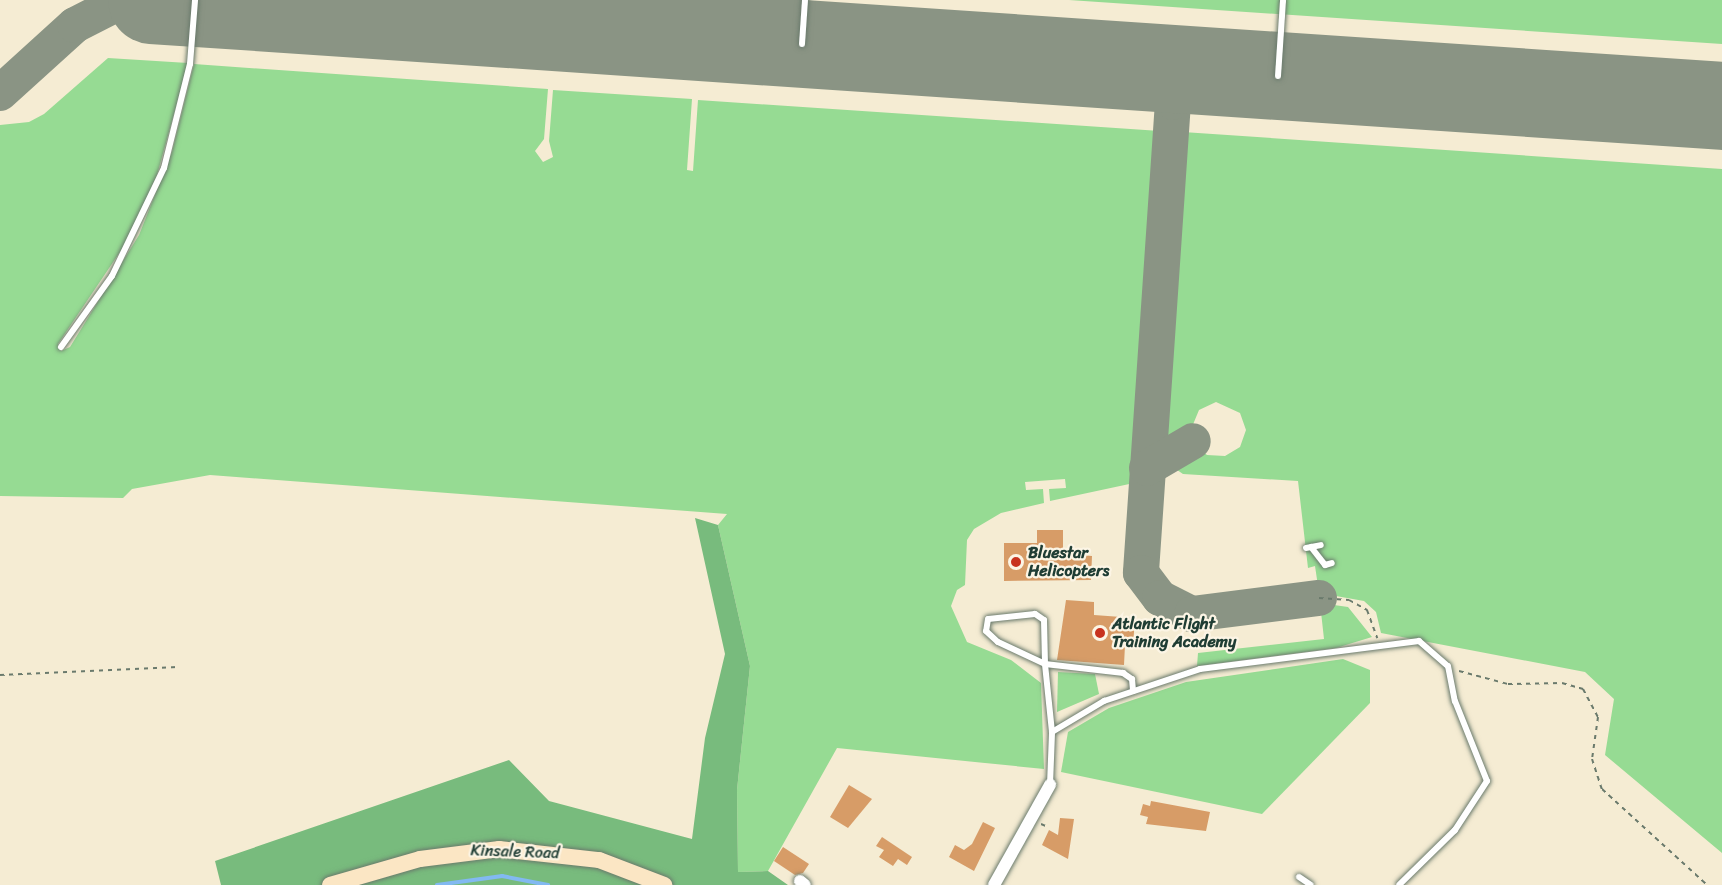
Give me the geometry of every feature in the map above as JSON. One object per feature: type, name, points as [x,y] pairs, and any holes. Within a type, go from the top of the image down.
[{"type":"main road","name":"Kinsale Road","points":[[330,885],[420,859],[499,849],[599,860],[664,885]]},
{"type":"street","points":[[994,885],[1050,785]]},
{"type":"lane","points":[[62,347],[112,276],[164,168],[190,64],[195,0]]},
{"type":"lane","points":[[802,44],[805,0]]},
{"type":"lane","points":[[1278,76],[1283,0]]},
{"type":"lane","points":[[1321,545],[1308,547],[1325,565],[1332,563]]},
{"type":"lane","points":[[1050,785],[1052,732],[1045,664],[1042,617],[988,619],[990,636],[1045,664],[1123,673],[1132,679],[1133,691]]},
{"type":"lane","points":[[1052,732],[1074,715],[1133,691],[1200,669],[1419,641],[1448,666],[1455,701],[1487,781],[1455,830],[1398,885]]},
{"type":"lane","points":[[1299,877],[1311,885]]},
{"type":"path","points":[[1319,598],[1349,600],[1367,610],[1376,622],[1376,647]]},
{"type":"path","points":[[1448,666],[1475,679],[1562,683],[1583,689],[1598,717],[1592,759],[1602,789],[1707,885]]},
{"type":"path","points":[[0,675],[178,667]]},
{"type":"green space","points":[[1069,0],[1722,0],[1722,44]]},
{"type":"green space","points":[[108,58],[188,63],[157,175],[130,237],[58,344],[61,351],[70,347],[139,235],[172,152],[194,64],[548,89],[544,139],[535,151],[543,162],[553,157],[549,141],[553,90],[692,99],[687,170],[693,171],[698,100],[1160,131],[1134,483],[1050,501],[1049,489],[1066,488],[1065,479],[1025,482],[1026,490],[1043,489],[1044,503],[1001,513],[974,529],[967,540],[965,585],[957,590],[951,606],[967,642],[1011,660],[1041,683],[1044,769],[837,748],[768,871],[738,872],[737,790],[750,666],[718,525],[727,514],[210,475],[132,489],[123,498],[0,496],[0,125],[29,122],[44,114]]},
{"type":"green space","points":[[1183,132],[1722,169],[1722,853],[1605,755],[1614,699],[1585,672],[1381,633],[1376,612],[1364,601],[1319,593],[1315,566],[1308,568],[1298,481],[1183,474],[1167,463],[1197,447],[1207,455],[1225,456],[1240,447],[1246,430],[1240,413],[1216,402],[1199,410],[1187,439],[1162,452],[1159,445]]},
{"type":"green space","points":[[695,518],[718,525],[750,666],[737,790],[738,872],[768,871],[788,885],[221,885],[215,861],[509,760],[549,801],[692,839],[705,738],[725,654]]},
{"type":"green space","points":[[1320,603],[1348,607],[1372,637],[1336,648],[1197,666],[1198,653],[1324,639]]},
{"type":"green space","points":[[1343,659],[1370,670],[1370,703],[1262,814],[1061,772],[1068,732],[1109,708],[1186,682]]},
{"type":"green space","points":[[1058,672],[1095,674],[1099,694],[1057,712]]},
{"type":"building","points":[[1037,530],[1063,530],[1063,554],[1092,556],[1091,580],[1004,581],[1004,543],[1037,543]]},
{"type":"building","points":[[1066,600],[1094,602],[1094,615],[1135,618],[1133,646],[1125,645],[1124,665],[1057,660]]},
{"type":"building","points":[[849,785],[872,799],[848,828],[830,817]]},
{"type":"building","points":[[1151,801],[1210,812],[1206,831],[1146,824],[1148,817],[1140,815],[1143,804],[1150,806]]},
{"type":"building","points":[[1060,818],[1074,819],[1068,859],[1042,845],[1049,830],[1058,835]]},
{"type":"building","points":[[983,822],[995,828],[974,871],[949,857],[955,845],[964,850],[972,844]]},
{"type":"building","points":[[882,837],[912,857],[907,865],[898,859],[893,866],[879,857],[884,850],[876,846]]},
{"type":"building","points":[[783,847],[809,864],[803,873],[795,875],[774,861]]},
{"type":"waterway","points":[[437,885],[502,876],[548,885]]},
{"type":"taxiway","points":[[0,93],[75,25],[124,0]]},
{"type":"taxiway","points":[[1142,67],[1161,78],[1173,102],[1141,573],[1160,598],[1192,614],[1319,598]]},
{"type":"taxiway","points":[[1173,102],[1182,88],[1210,72]]},
{"type":"taxiway","points":[[1147,468],[1193,441]]},
{"type":"runway","points":[[152,0],[1722,106]]},
{"type":"place","name":"Bluestar Helicopters","points":[[1016,562]]},
{"type":"place","name":"Atlantic Flight Training Academy","points":[[1100,633]]}]
